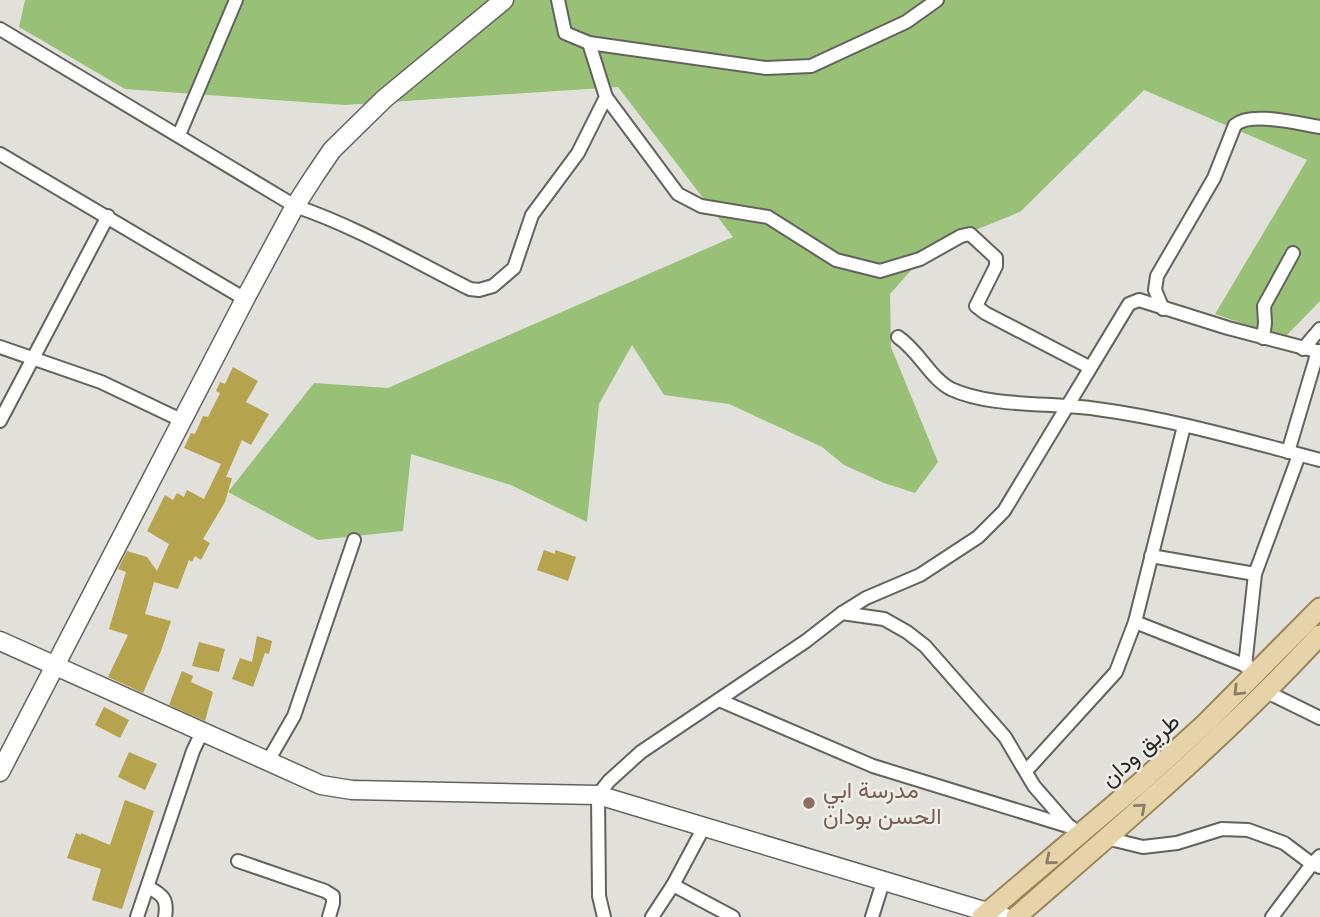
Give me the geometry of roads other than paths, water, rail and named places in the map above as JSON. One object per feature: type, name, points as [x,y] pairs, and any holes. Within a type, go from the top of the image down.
[{"type":"main road","name":"طريق ودان","points":[[991,915],[1075,831],[1187,741],[1252,668],[1320,608]]},
{"type":"main road","name":"طريق ودان","points":[[1016,917],[1267,692],[1320,635]]},
{"type":"street","points":[[179,135],[236,0]]},
{"type":"street","points":[[0,772],[181,420],[295,206],[332,150],[351,130],[384,99],[504,0]]},
{"type":"street","points":[[558,0],[565,33],[589,43],[766,68],[811,66],[906,22],[937,0]]},
{"type":"street","points":[[0,29],[295,206],[328,217],[408,255],[470,289],[479,290],[493,286],[514,268],[532,215],[578,153],[606,97]]},
{"type":"street","points":[[589,43],[606,97],[678,194],[701,206],[768,217],[836,260],[880,271],[920,259],[961,236],[970,234],[996,258],[996,266],[976,306],[1089,367]]},
{"type":"street","points":[[1163,309],[1155,290],[1157,276],[1214,178],[1235,125],[1241,120],[1253,118],[1320,127]]},
{"type":"street","points":[[0,154],[245,299]]},
{"type":"street","points":[[0,421],[108,216]]},
{"type":"street","points":[[1263,338],[1264,306],[1293,253]]},
{"type":"street","points":[[604,917],[598,896],[598,795],[609,781],[641,752],[806,641],[842,613],[866,598],[920,575],[978,537],[1004,511],[1129,304],[1139,300],[1319,352],[1293,453],[1255,574],[1252,668],[1135,622]]},
{"type":"street","points":[[1303,349],[1320,329]]},
{"type":"street","points":[[898,337],[910,345],[934,376],[948,387],[985,399],[1100,409],[1184,426],[1320,460]]},
{"type":"street","points":[[0,347],[102,382],[181,420]]},
{"type":"street","points":[[1026,771],[1116,672],[1135,622],[1184,426]]},
{"type":"street","points":[[268,761],[293,716],[354,540]]},
{"type":"street","points":[[1152,556],[1255,574]]},
{"type":"street","points":[[842,613],[884,619],[925,646],[1005,737],[1034,786],[1075,831]]},
{"type":"street","points":[[0,641],[321,785],[352,790],[598,795],[991,915]]},
{"type":"street","points":[[1267,692],[1320,718]]},
{"type":"street","points":[[719,700],[873,766],[1075,831]]},
{"type":"street","points":[[137,917],[192,751],[202,732]]},
{"type":"street","points":[[652,917],[673,885],[704,827]]},
{"type":"street","points":[[1106,838],[1143,847],[1177,843],[1222,828],[1248,830],[1284,843],[1317,862],[1272,917]]},
{"type":"street","points":[[239,861],[326,891],[333,897],[329,917]]},
{"type":"street","points":[[872,917],[883,882]]},
{"type":"street","points":[[673,885],[733,917]]},
{"type":"street","points":[[148,887],[164,897],[167,904],[166,917]]},
{"type":"place","name":"مدرسة ابي الحسن بودان","points":[[809,803]]}]
